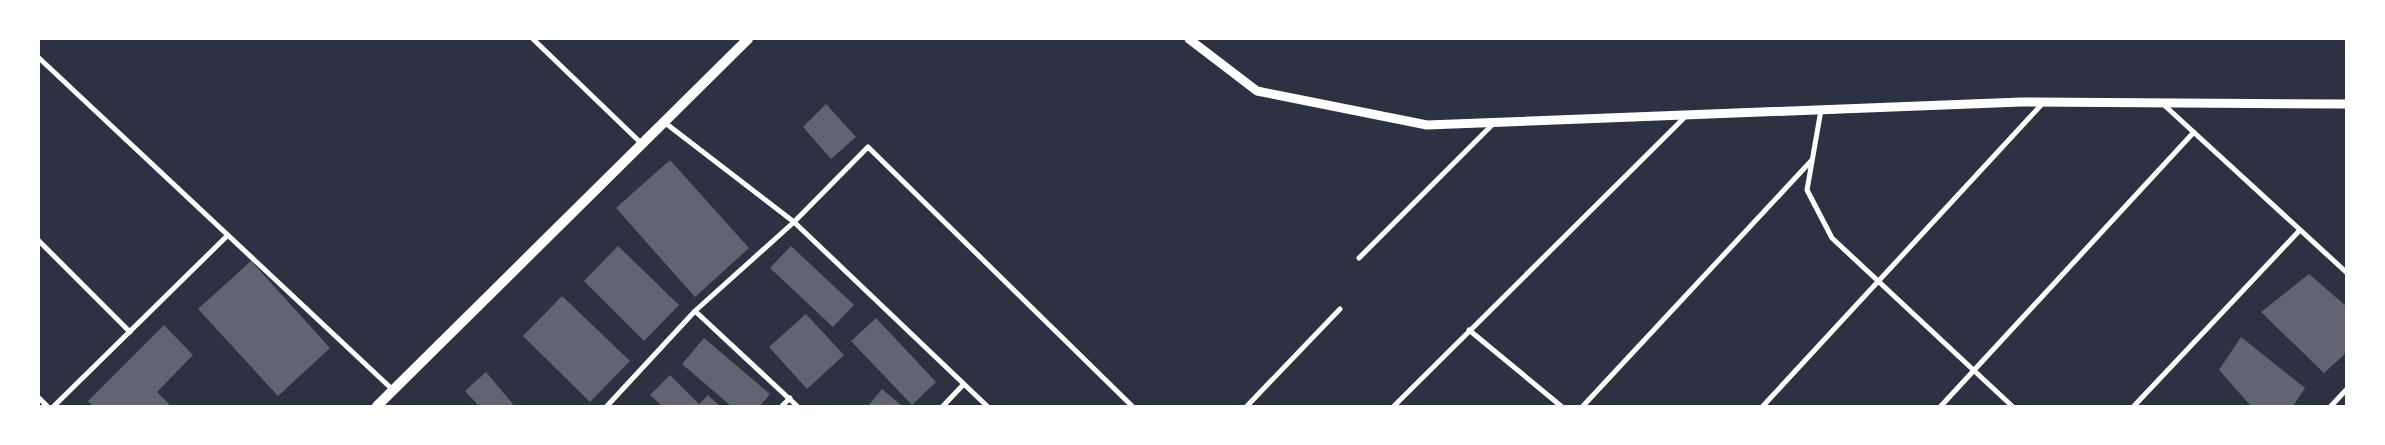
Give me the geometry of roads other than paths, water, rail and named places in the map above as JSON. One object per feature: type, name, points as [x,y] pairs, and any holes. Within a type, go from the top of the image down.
[{"type":"main road","points":[[377,406],[748,39]]},
{"type":"street","points":[[533,39],[642,144]]},
{"type":"street","points":[[1189,39],[1257,91],[1428,125],[2044,103],[2346,104]]},
{"type":"street","points":[[39,58],[394,390]]},
{"type":"street","points":[[1763,406],[2044,103]]},
{"type":"street","points":[[2163,103],[2346,272]]},
{"type":"street","points":[[1820,110],[1808,190],[1832,238],[2012,406]]},
{"type":"street","points":[[1394,406],[1686,115]]},
{"type":"street","points":[[664,122],[794,222],[987,406]]},
{"type":"street","points":[[1360,258],[1495,122]]},
{"type":"street","points":[[1942,406],[2194,132]]},
{"type":"street","points":[[608,406],[696,311],[794,222],[868,147],[1132,406]]},
{"type":"street","points":[[1583,406],[1812,159]]},
{"type":"street","points":[[2134,406],[2300,230]]},
{"type":"street","points":[[54,406],[228,235]]},
{"type":"street","points":[[39,242],[130,332]]},
{"type":"street","points":[[1246,406],[1340,309]]},
{"type":"street","points":[[696,311],[797,406]]},
{"type":"street","points":[[1469,330],[1561,406]]},
{"type":"street","points":[[943,406],[963,385]]},
{"type":"street","points":[[2331,406],[2346,390]]},
{"type":"street","points":[[39,398],[47,406]]},
{"type":"street","points":[[782,406],[790,398]]},
{"type":"street","points":[[1399,402],[1404,406]]}]
